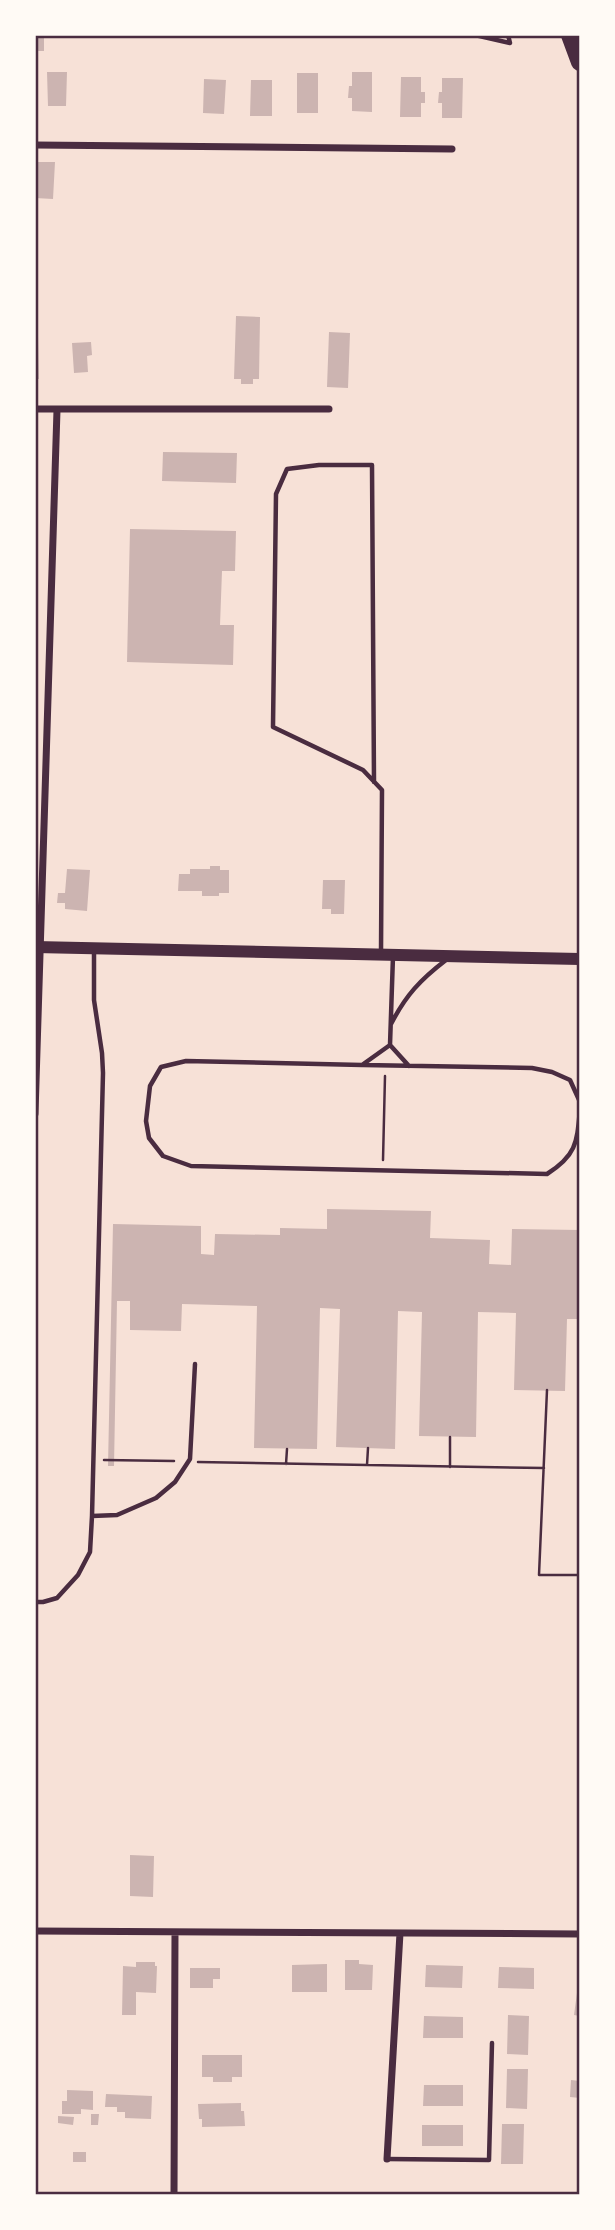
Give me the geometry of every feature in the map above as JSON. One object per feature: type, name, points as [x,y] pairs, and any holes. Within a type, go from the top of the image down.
[{"type":"highway","points":[[570,35],[580,62]]},
{"type":"street","points":[[35,145],[452,149]]},
{"type":"street","points":[[35,409],[329,409]]},
{"type":"street","points":[[35,1114],[38,948],[57,410]]},
{"type":"street","points":[[38,948],[580,959]]},
{"type":"street","points":[[35,1931],[580,1934]]},
{"type":"street","points":[[174,2195],[175,1933]]},
{"type":"street","points":[[387,2159],[400,1933]]},
{"type":"lane","points":[[475,35],[510,43],[508,35]]},
{"type":"lane","points":[[374,782],[372,466],[319,465],[287,468],[276,494],[273,727],[363,770],[374,782],[382,790],[390,1045],[410,1066]]},
{"type":"lane","points":[[35,1602],[57,1598],[78,1575],[90,1552],[103,1073],[94,1000],[94,949]]},
{"type":"lane","points":[[391,1025],[416,984],[450,957]]},
{"type":"lane","points":[[362,1065],[390,1045]]},
{"type":"lane","points":[[580,1102],[570,1080],[552,1072],[532,1068],[186,1061],[161,1067],[150,1086],[146,1121],[149,1138],[163,1156],[191,1166],[548,1174],[566,1162],[575,1146],[580,1109]]},
{"type":"lane","points":[[92,1516],[117,1515],[156,1498],[175,1482],[190,1459],[195,1364]]},
{"type":"lane","points":[[387,2159],[489,2160],[492,2043]]},
{"type":"path","points":[[383,1171],[386,1066]]},
{"type":"path","points":[[547,1390],[539,1575],[580,1575]]},
{"type":"path","points":[[450,1437],[450,1467]]},
{"type":"path","points":[[367,1465],[368,1448]]},
{"type":"path","points":[[286,1464],[287,1449]]},
{"type":"path","points":[[93,1459],[544,1468]]},
{"type":"building","points":[[35,35],[44,35],[44,51],[35,51]]},
{"type":"building","points":[[47,72],[67,72],[66,106],[48,106]]},
{"type":"building","points":[[352,72],[372,72],[372,112],[352,111],[352,98],[348,98],[349,86],[352,86]]},
{"type":"building","points":[[297,73],[318,73],[318,113],[297,113]]},
{"type":"building","points":[[401,77],[421,77],[421,92],[425,92],[425,103],[421,103],[421,117],[400,117]]},
{"type":"building","points":[[442,78],[463,78],[462,118],[442,118],[442,103],[438,103],[439,92],[442,92]]},
{"type":"building","points":[[204,79],[226,80],[224,114],[203,113]]},
{"type":"building","points":[[251,80],[272,80],[272,116],[250,116]]},
{"type":"building","points":[[35,162],[55,162],[53,199],[35,198]]},
{"type":"building","points":[[37,295],[38,321],[35,321]]},
{"type":"building","points":[[236,316],[260,317],[259,379],[253,379],[253,384],[241,384],[241,379],[234,379]]},
{"type":"building","points":[[329,332],[350,333],[348,388],[327,387]]},
{"type":"building","points":[[35,336],[38,336],[39,379],[35,379]]},
{"type":"building","points":[[91,342],[92,355],[87,356],[88,372],[74,373],[72,343]]},
{"type":"building","points":[[163,452],[237,453],[236,483],[162,481]]},
{"type":"building","points":[[130,529],[236,531],[235,571],[222,571],[220,625],[234,625],[233,665],[127,662]]},
{"type":"building","points":[[210,866],[229,870],[229,893],[202,896],[202,891],[178,891],[179,874],[190,874],[190,869],[210,869]]},
{"type":"building","points":[[67,869],[90,870],[87,911],[65,909],[65,903],[57,903],[58,893],[65,893]]},
{"type":"building","points":[[323,880],[345,880],[344,914],[331,914],[331,909],[322,909]]},
{"type":"building","points":[[327,1209],[431,1211],[430,1238],[490,1240],[489,1264],[511,1265],[512,1229],[580,1230],[580,1319],[567,1319],[565,1391],[514,1390],[516,1313],[478,1312],[476,1437],[419,1436],[422,1312],[398,1311],[395,1449],[336,1447],[340,1309],[320,1308],[317,1449],[254,1448],[257,1306],[182,1304],[181,1331],[130,1330],[130,1301],[117,1301],[114,1466],[108,1466],[113,1224],[201,1226],[201,1254],[214,1255],[215,1234],[280,1235],[280,1228],[327,1229]]},
{"type":"building","points":[[130,1855],[154,1856],[153,1897],[130,1896]]},
{"type":"building","points":[[345,1960],[359,1960],[359,1964],[373,1965],[372,1990],[345,1990]]},
{"type":"building","points":[[136,1962],[155,1962],[156,1993],[136,1992],[136,2015],[122,2015],[123,1966],[136,1967]]},
{"type":"building","points":[[327,1964],[327,1992],[292,1992],[292,1965]]},
{"type":"building","points":[[426,1965],[463,1966],[462,1988],[425,1987]]},
{"type":"building","points":[[499,1967],[534,1968],[534,1989],[498,1988]]},
{"type":"building","points":[[190,1968],[220,1968],[220,1979],[213,1979],[213,1988],[190,1988]]},
{"type":"building","points":[[577,1993],[580,1993],[580,2016],[574,2015]]},
{"type":"building","points":[[508,2015],[529,2016],[528,2055],[507,2054]]},
{"type":"building","points":[[424,2016],[463,2017],[463,2038],[423,2038]]},
{"type":"building","points":[[202,2055],[242,2055],[242,2077],[232,2077],[232,2082],[213,2082],[213,2077],[202,2077]]},
{"type":"building","points":[[507,2069],[528,2069],[527,2109],[506,2108]]},
{"type":"building","points":[[571,2080],[580,2081],[580,2098],[570,2097]]},
{"type":"building","points":[[424,2085],[463,2085],[463,2106],[423,2106]]},
{"type":"building","points":[[67,2090],[93,2091],[93,2110],[81,2109],[81,2114],[62,2114],[62,2101],[67,2101]]},
{"type":"building","points":[[106,2094],[152,2096],[151,2119],[125,2118],[125,2112],[117,2112],[117,2107],[105,2107]]},
{"type":"building","points":[[241,2103],[245,2126],[202,2127],[198,2104]]},
{"type":"building","points":[[91,2114],[99,2114],[98,2125],[91,2125]]},
{"type":"building","points":[[58,2116],[74,2117],[73,2125],[58,2123]]},
{"type":"building","points":[[502,2124],[524,2124],[523,2164],[501,2164]]},
{"type":"building","points":[[422,2125],[463,2125],[463,2146],[422,2146]]},
{"type":"building","points":[[73,2152],[86,2152],[86,2162],[73,2162]]}]
